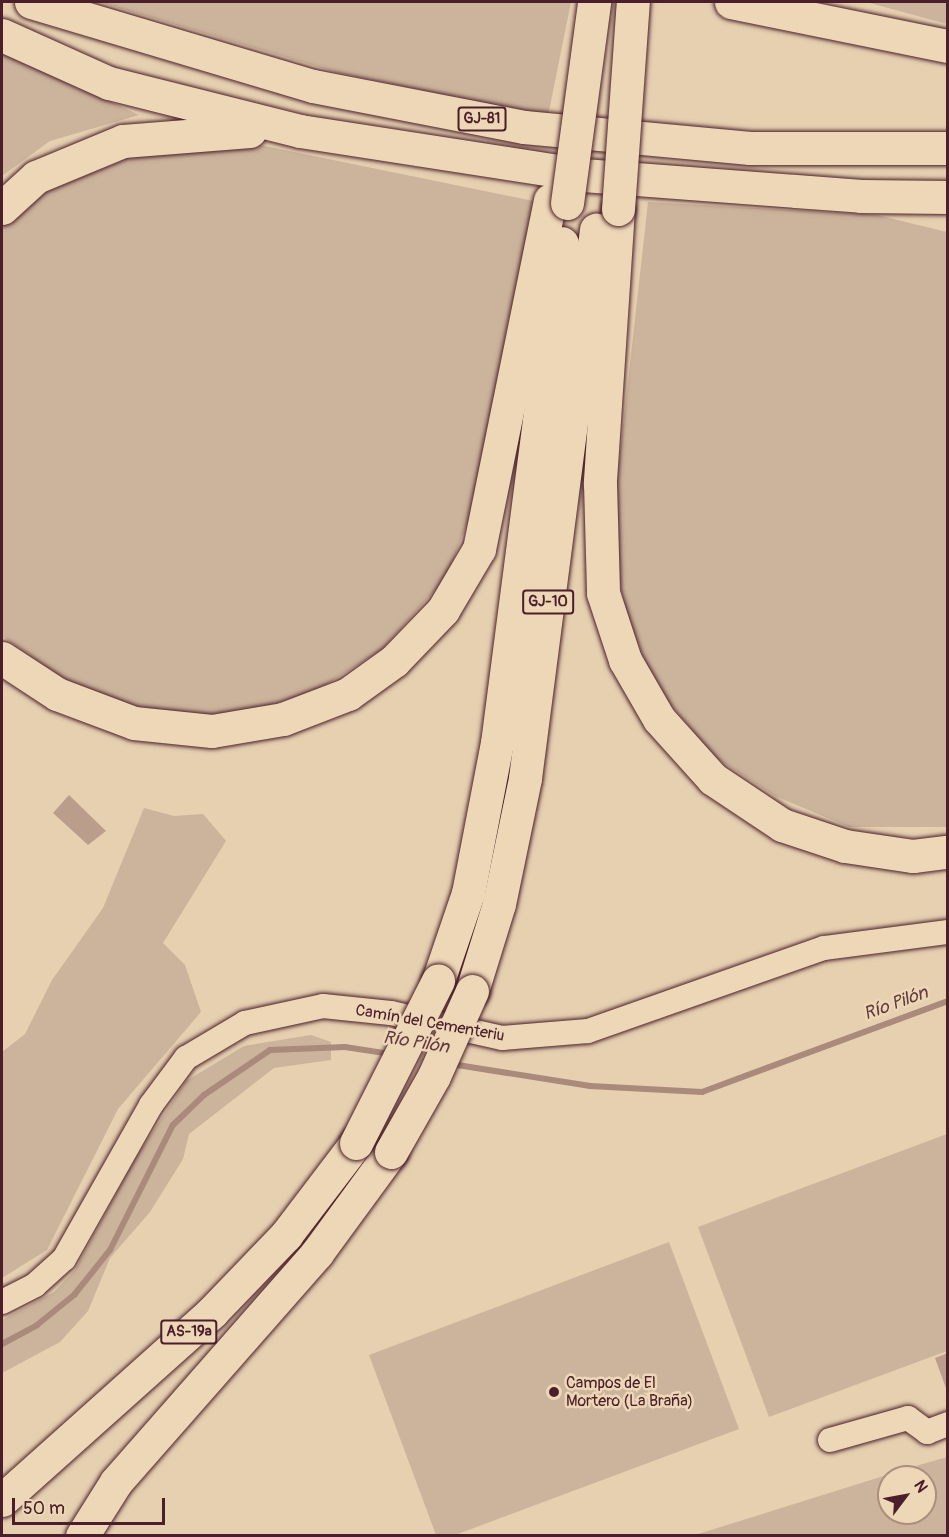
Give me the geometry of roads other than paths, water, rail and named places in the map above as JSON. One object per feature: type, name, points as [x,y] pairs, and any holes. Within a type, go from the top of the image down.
[{"type":"highway","name":"GJ-81","points":[[31,2],[313,86],[524,127],[750,148],[948,148]]},
{"type":"highway","points":[[2,658],[57,694],[134,723],[212,731],[283,719],[348,694],[394,661],[443,610],[479,549],[559,201],[594,2]]},
{"type":"highway","points":[[627,2],[609,208],[600,483],[603,593],[626,660],[659,719],[713,778],[782,825],[845,846],[913,856],[948,852]]},
{"type":"highway","points":[[609,208],[633,2]]},
{"type":"highway","points":[[731,2],[948,46]]},
{"type":"highway","points":[[2,35],[109,82],[300,131],[583,175],[861,196],[948,197]]},
{"type":"highway","points":[[2,208],[36,177],[123,141],[202,131],[300,131]]},
{"type":"highway","points":[[861,196],[948,216]]},
{"type":"highway","name":"GJ-10","points":[[356,1143],[438,981],[468,893],[497,743],[559,201]]},
{"type":"highway","name":"GJ-10","points":[[391,1152],[434,1076],[472,991],[499,904],[525,777],[609,208]]},
{"type":"highway","name":"AS-19a","points":[[2,1500],[212,1312],[286,1235],[356,1143]]},
{"type":"highway","name":"AS-19a","points":[[82,1536],[116,1482],[317,1253],[391,1152]]},
{"type":"street","name":"Camín del Cementeriu","points":[[2,1302],[35,1285],[64,1259],[151,1105],[186,1058],[245,1023],[323,1006],[391,1013],[502,1038],[588,1031],[824,948],[948,932]]},
{"type":"street","points":[[830,1440],[908,1418],[927,1432],[948,1424]]},
{"type":"waterway","name":"Río Pilón","points":[[451,1064],[590,1086],[702,1092],[948,1001]]},
{"type":"waterway","name":"Río Pilón","points":[[2,1344],[37,1325],[74,1295],[110,1250],[173,1125],[204,1095],[270,1050],[345,1047],[391,1054]]},
{"type":"place","name":"Campos de El Mortero (La Braña)","points":[[554,1392]]}]
